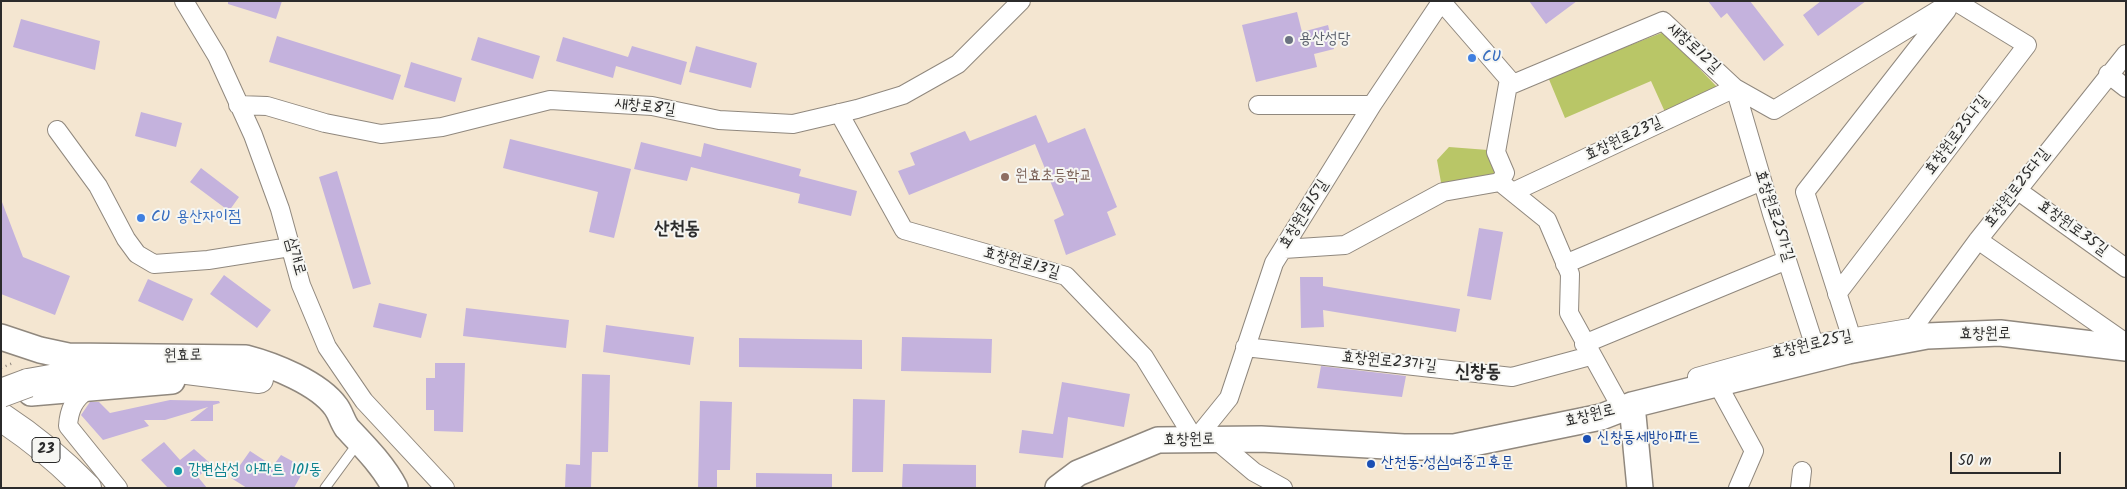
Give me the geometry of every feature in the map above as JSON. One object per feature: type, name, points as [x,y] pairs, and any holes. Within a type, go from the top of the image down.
[{"type":"highway","points":[[1,393],[28,383],[90,372],[170,368],[259,379]]},
{"type":"highway","name":"23","points":[[1,417],[24,432],[67,467],[87,488]]},
{"type":"street","name":"삼개로","points":[[184,1],[217,56],[253,135],[280,209],[301,284],[327,347],[364,401],[445,488]]},
{"type":"street","name":"새창로8길","points":[[238,105],[267,106],[325,123],[381,134],[442,127],[550,100],[652,106],[719,120],[793,124],[903,95],[958,64],[1021,1]]},
{"type":"street","points":[[1441,1],[1509,79],[1496,152],[1505,173],[1507,187],[1548,220],[1570,274],[1568,313],[1587,350],[1627,407],[1640,488]]},
{"type":"street","name":"효창원로15길","points":[[1205,440],[1229,398],[1274,263],[1372,105],[1441,1]]},
{"type":"street","name":"새창로12길","points":[[1509,79],[1513,84],[1663,21],[1735,88],[1774,110],[1954,1]]},
{"type":"street","points":[[1851,336],[1805,192],[1954,1]]},
{"type":"street","name":"효창원로25나길","points":[[1838,294],[2027,45],[1954,1]]},
{"type":"street","name":"효창원로25다길","points":[[1914,327],[1978,240],[2108,74],[2126,54]]},
{"type":"street","points":[[2108,74],[2126,88]]},
{"type":"street","name":"효창원로25가길","points":[[1735,88],[1762,181],[1814,344]]},
{"type":"street","name":"효창원로23길","points":[[1284,249],[1345,245],[1443,192],[1507,187],[1735,88]]},
{"type":"street","points":[[1258,105],[1372,105]]},
{"type":"street","name":"효창원로13길","points":[[839,113],[904,230],[1066,276],[1144,357],[1205,440],[1254,472],[1283,488]]},
{"type":"street","points":[[57,130],[98,186],[126,240],[137,254],[154,264],[208,260],[290,247]]},
{"type":"street","points":[[1565,264],[1762,181]]},
{"type":"street","name":"효창원로35길","points":[[2017,190],[2126,268]]},
{"type":"street","points":[[1978,240],[2126,344]]},
{"type":"street","points":[[1587,350],[1787,260]]},
{"type":"street","name":"효창원로25길","points":[[1627,407],[1646,392],[1814,344],[1851,336],[1914,327],[1978,323],[2000,332]]},
{"type":"street","name":"효창원로","points":[[1067,484],[1158,440],[1261,438],[1454,447],[1601,416],[1627,407],[1848,351],[1918,337],[2000,332],[2126,348]]},
{"type":"street","name":"원효로","points":[[1,337],[40,350],[68,356],[246,358],[268,364],[292,374],[336,407],[351,432],[388,475],[395,488]]},
{"type":"street","name":"효창원로23가길","points":[[1245,347],[1512,377],[1587,350]]},
{"type":"street","name":"원효로","points":[[1,380],[27,393],[87,390],[157,382],[259,379],[294,393],[351,432]]},
{"type":"street","points":[[1718,385],[1754,451],[1738,488]]},
{"type":"street","points":[[87,390],[79,395],[73,404],[68,426],[118,488]]},
{"type":"lane","points":[[325,488],[351,432]]},
{"type":"green space","points":[[1664,32],[1720,90],[1665,112],[1651,81],[1565,118],[1548,77]]},
{"type":"green space","points":[[1449,147],[1488,150],[1497,173],[1495,179],[1442,188],[1437,160]]},
{"type":"building","points":[[228,1],[282,1],[276,19],[228,4]]},
{"type":"building","points":[[1529,1],[1577,1],[1546,24]]},
{"type":"building","points":[[1708,1],[1750,1],[1784,45],[1764,61],[1727,13],[1721,18]]},
{"type":"building","points":[[1821,1],[1866,1],[1818,36],[1803,15]]},
{"type":"building","name":"용산성당","points":[[1297,12],[1302,32],[1328,25],[1334,49],[1314,54],[1317,67],[1256,82],[1242,25]]},
{"type":"building","points":[[21,19],[100,41],[95,70],[13,47]]},
{"type":"building","points":[[277,36],[401,75],[393,100],[269,62]]},
{"type":"building","points":[[478,37],[540,56],[533,79],[471,60]]},
{"type":"building","points":[[563,37],[628,57],[632,46],[687,62],[681,85],[616,66],[613,78],[556,61]]},
{"type":"building","points":[[696,46],[757,63],[751,88],[689,72]]},
{"type":"building","points":[[411,62],[462,78],[455,102],[404,87]]},
{"type":"building","points":[[141,112],[182,123],[176,147],[135,136]]},
{"type":"building","points":[[1036,115],[1048,143],[1085,128],[1117,207],[1107,212],[1116,235],[1066,255],[1054,220],[1064,215],[1035,144],[909,195],[898,171],[915,165],[910,153],[965,131],[970,141]]},
{"type":"building","points":[[510,139],[631,169],[614,238],[589,232],[598,192],[503,168]]},
{"type":"building","points":[[641,142],[701,157],[704,143],[801,169],[799,176],[857,191],[851,216],[798,203],[800,194],[691,167],[687,181],[634,169]]},
{"type":"building","points":[[201,168],[239,197],[229,211],[190,182]]},
{"type":"building","points":[[337,171],[371,284],[353,289],[319,177]]},
{"type":"building","points":[[2,202],[23,257],[70,276],[55,315],[1,294]]},
{"type":"building","points":[[1479,228],[1503,232],[1491,300],[1467,296]]},
{"type":"building","points":[[224,275],[271,310],[257,328],[210,294]]},
{"type":"building","points":[[1300,277],[1323,277],[1323,286],[1460,309],[1456,332],[1323,310],[1324,327],[1301,328]]},
{"type":"building","points":[[148,279],[193,299],[183,321],[138,301]]},
{"type":"building","points":[[379,303],[427,314],[421,338],[373,327]]},
{"type":"building","points":[[466,308],[569,320],[566,348],[463,336]]},
{"type":"building","points":[[606,325],[694,337],[690,365],[603,352]]},
{"type":"building","points":[[902,337],[992,339],[991,373],[901,371]]},
{"type":"building","points":[[739,338],[862,340],[862,369],[739,367]]},
{"type":"building","points":[[435,363],[465,363],[463,432],[434,431],[434,410],[426,410],[426,378],[435,378]]},
{"type":"building","points":[[1321,366],[1406,376],[1402,397],[1317,388]]},
{"type":"building","points":[[582,374],[610,375],[608,452],[592,452],[591,488],[565,488],[566,464],[580,465]]},
{"type":"building","points":[[1062,382],[1130,394],[1124,427],[1068,417],[1063,458],[1019,453],[1022,430],[1053,434]]},
{"type":"building","points":[[853,399],[885,400],[883,472],[852,472]]},
{"type":"building","points":[[170,400],[219,401],[220,403],[213,405],[213,421],[190,421],[208,407],[165,420],[144,420],[149,426],[103,440],[81,415],[90,402],[99,402],[110,413]]},
{"type":"building","points":[[700,401],[732,402],[730,470],[717,470],[717,488],[698,488]]},
{"type":"building","name":"강변삼성 아파트 101동","points":[[164,442],[180,460],[194,449],[211,464],[198,477],[207,488],[168,488],[141,460]]},
{"type":"building","points":[[250,451],[273,466],[281,455],[305,468],[294,488],[247,488],[231,478]]},
{"type":"building","points":[[903,464],[976,465],[976,488],[902,488]]},
{"type":"building","points":[[756,473],[832,474],[832,488],[756,488]]},
{"type":"place","name":"용산성당","points":[[1289,40]]},
{"type":"place","name":"CU","points":[[1472,58]]},
{"type":"place","name":"원효초등학교","points":[[1005,177]]},
{"type":"place","name":"CU 용산자이점","points":[[141,218]]},
{"type":"place","name":"신창동세방아파트","points":[[1587,439]]},
{"type":"place","name":"산천동.성심여중고후문","points":[[1371,464]]},
{"type":"place","name":"강변삼성 아파트 101동","points":[[178,471]]},
{"type":"district","name":"산천동","points":[[677,231]]},
{"type":"district","name":"신창동","points":[[1478,374]]}]
